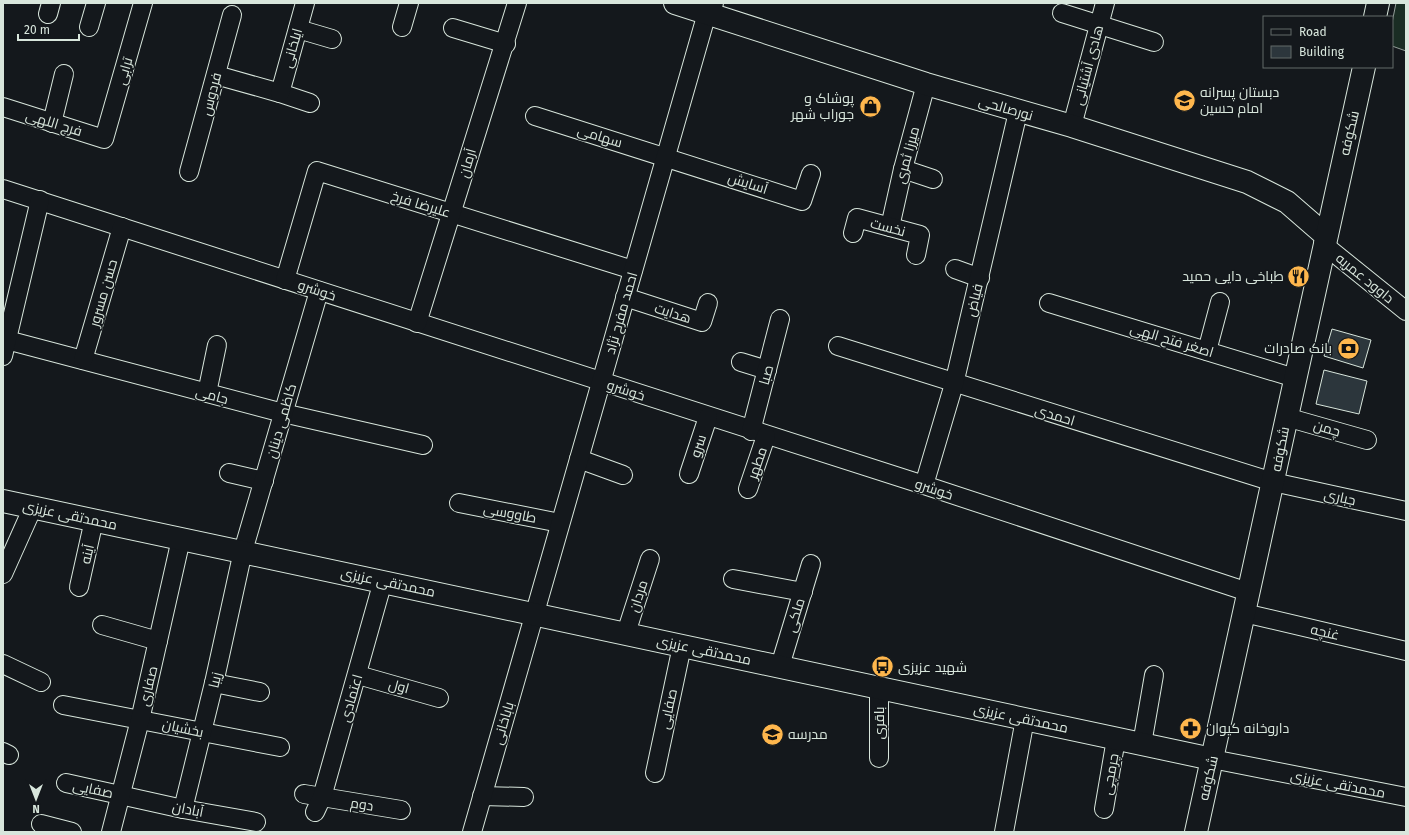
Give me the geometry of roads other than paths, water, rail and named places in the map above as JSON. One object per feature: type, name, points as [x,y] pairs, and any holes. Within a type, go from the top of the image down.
[{"type":"main road","name":"نورصالحی","points":[[675,3],[710,8],[926,84],[1018,112],[1072,126],[1254,185],[1286,202],[1324,240]]},
{"type":"main road","points":[[1375,16],[1378,3]]},
{"type":"main road","name":"شکوفه","points":[[1196,832],[1273,482],[1324,240],[1364,68]]},
{"type":"main road","name":"محمدتقی عزیزی","points":[[3,501],[1212,759]]},
{"type":"street","points":[[89,27],[96,3]]},
{"type":"street","name":"ترابی","points":[[104,139],[143,3]]},
{"type":"street","name":"ایلخانی","points":[[280,93],[306,3]]},
{"type":"street","points":[[402,27],[409,3]]},
{"type":"street","name":"آرمان","points":[[417,323],[472,144],[506,44],[517,3]]},
{"type":"street","name":"هادی آشتیانی","points":[[1072,126],[1105,3]]},
{"type":"street","name":"احمد مفرح نژاد","points":[[534,614],[710,8]]},
{"type":"street","points":[[1062,13],[1154,42]]},
{"type":"street","name":"فردوس","points":[[189,172],[232,15]]},
{"type":"street","points":[[452,28],[506,44]]},
{"type":"street","points":[[298,29],[332,39]]},
{"type":"street","points":[[52,123],[64,74]]},
{"type":"street","points":[[216,75],[280,93],[310,104]]},
{"type":"street","name":"میرزا ثمری","points":[[890,227],[903,169],[926,84]]},
{"type":"street","name":"فرج اللهی","points":[[3,107],[104,139]]},
{"type":"street","name":"فیاض","points":[[924,485],[954,384],[1018,112]]},
{"type":"street","name":"سهامی","points":[[535,116],[666,156]]},
{"type":"street","name":"آسایش","points":[[666,156],[802,201],[811,174]]},
{"type":"street","points":[[903,169],[933,179]]},
{"type":"street","name":"علیرضا فرخ","points":[[285,280],[317,171],[633,270]]},
{"type":"street","name":"خوشرو","points":[[3,189],[758,434],[924,485],[1248,592]]},
{"type":"street","points":[[4,345],[40,200]]},
{"type":"street","name":"نخست","points":[[855,226],[890,227],[920,235],[916,254]]},
{"type":"street","name":"حسن مسرور","points":[[83,360],[122,227]]},
{"type":"street","name":"داوود عمریه","points":[[1324,240],[1405,308]]},
{"type":"street","points":[[955,269],[980,278]]},
{"type":"street","name":"کاظمی دینان","points":[[243,551],[319,291]]},
{"type":"street","name":"هدایت","points":[[625,297],[702,322],[708,302]]},
{"type":"street","name":"اصغر فتح الهی","points":[[1049,302],[1295,378]]},
{"type":"street","points":[[1207,351],[1220,302]]},
{"type":"street","name":"صبا","points":[[758,434],[767,370],[780,319]]},
{"type":"street","name":"جامی","points":[[4,345],[83,360],[283,413],[423,445]]},
{"type":"street","points":[[207,393],[217,345]]},
{"type":"street","name":"احمدی","points":[[838,346],[954,384],[1273,482]]},
{"type":"street","points":[[741,362],[767,370]]},
{"type":"street","name":"سرو","points":[[689,474],[708,417]]},
{"type":"street","name":"چمن","points":[[1286,417],[1367,440]]},
{"type":"street","name":"مطهر","points":[[748,489],[758,434]]},
{"type":"street","points":[[578,459],[623,475]]},
{"type":"street","points":[[229,473],[264,481]]},
{"type":"street","name":"جباری","points":[[1273,482],[1406,511]]},
{"type":"street","name":"طاووسی","points":[[459,503],[560,523]]},
{"type":"street","points":[[3,574],[34,507]]},
{"type":"street","name":"آینه","points":[[79,587],[94,520]]},
{"type":"street","name":"صفاری","points":[[111,832],[140,720],[181,539]]},
{"type":"street","name":"زیبا","points":[[183,809],[214,683],[243,551]]},
{"type":"street","name":"مردان","points":[[626,633],[650,559]]},
{"type":"street","name":"ملکی","points":[[780,666],[811,564]]},
{"type":"street","points":[[733,579],[803,592]]},
{"type":"street","name":"اعتمادی","points":[[318,805],[358,675],[383,581]]},
{"type":"street","name":"غنچه","points":[[1244,613],[1406,652]]},
{"type":"street","name":"باباخانی","points":[[472,832],[534,614]]},
{"type":"street","points":[[102,625],[158,641]]},
{"type":"street","name":"صفایی","points":[[655,773],[682,646]]},
{"type":"street","points":[[3,664],[42,682]]},
{"type":"street","name":"اول","points":[[358,675],[439,698]]},
{"type":"street","points":[[1142,744],[1154,675]]},
{"type":"street","points":[[214,683],[260,692]]},
{"type":"street","name":"باقری","points":[[879,688],[879,758]]},
{"type":"street","name":"بخشیان","points":[[63,705],[280,747]]},
{"type":"street","points":[[1004,832],[1025,719]]},
{"type":"street","name":"چرمچی","points":[[1104,809],[1116,739]]},
{"type":"street","name":"محمدتقی عزیزی","points":[[1212,759],[1406,797]]},
{"type":"street","name":"صفایی","points":[[66,783],[120,795]]},
{"type":"street","name":"دوم","points":[[304,794],[318,805],[401,810]]},
{"type":"street","name":"آبادان","points":[[120,795],[183,809],[256,822]]},
{"type":"street","points":[[482,796],[524,797]]},
{"type":"street","points":[[41,824],[72,832]]},
{"type":"place","name":"دبستان پسرانه امام حسین","points":[[1184,100]]},
{"type":"place","name":"پوشاک و جوراب شهر","points":[[870,106]]},
{"type":"place","name":"طباخی دایی حمید","points":[[1299,276]]},
{"type":"place","name":"بانک صادرات","points":[[1348,348]]},
{"type":"place","name":"شهید عزیزی","points":[[882,667]]},
{"type":"place","name":"داروخانه کیوان","points":[[1191,728]]},
{"type":"place","name":"مدرسه","points":[[772,734]]}]
